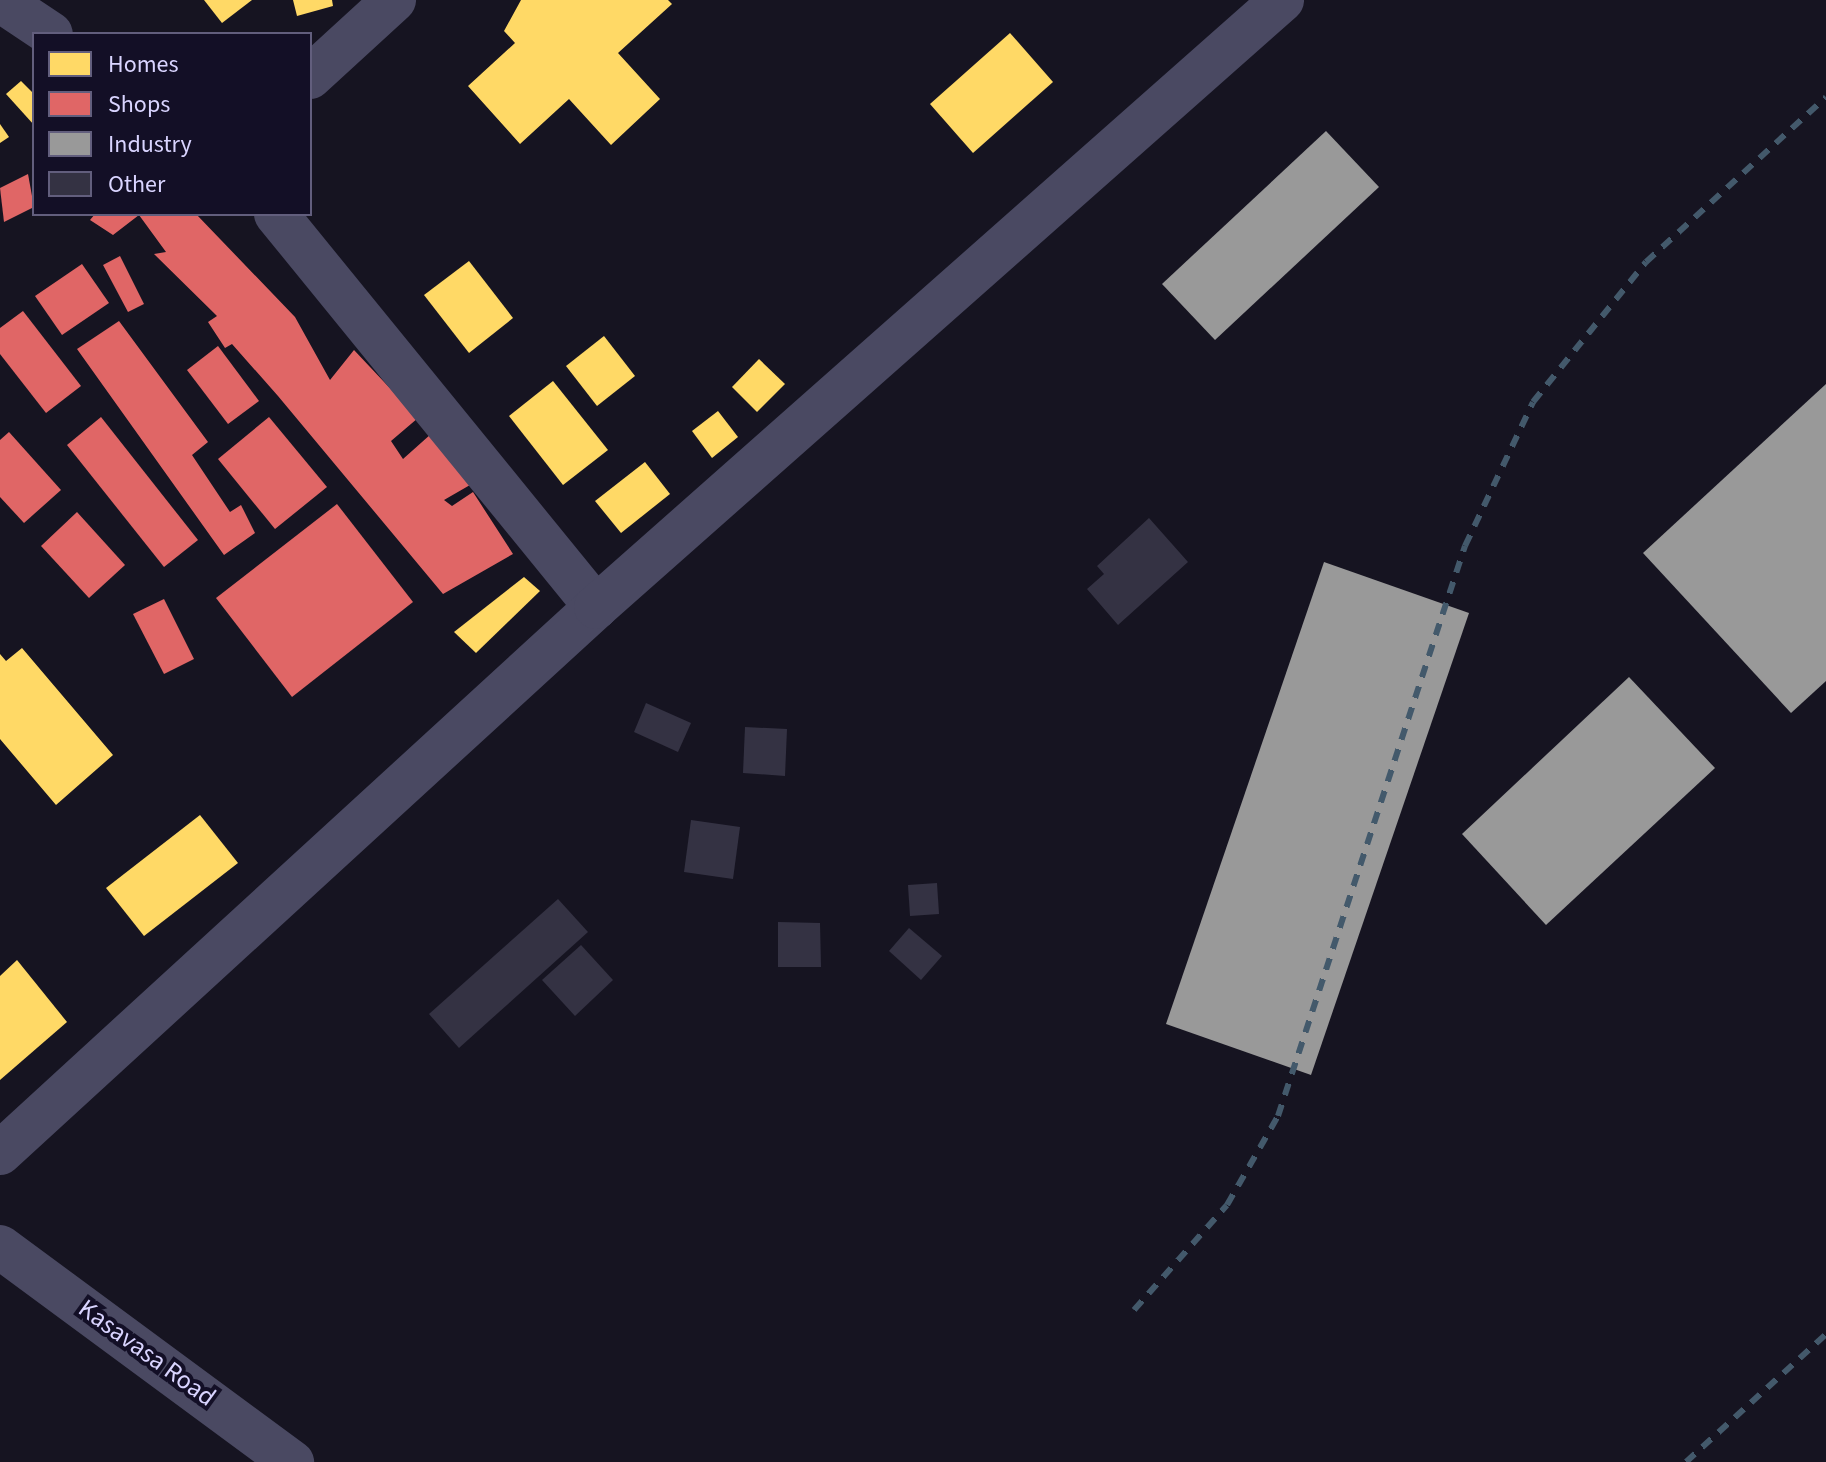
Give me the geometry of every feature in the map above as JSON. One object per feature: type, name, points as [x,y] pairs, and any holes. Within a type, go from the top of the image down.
[{"type":"street","points":[[0,0],[48,32]]},
{"type":"street","points":[[312,75],[394,0]]},
{"type":"street","points":[[0,1153],[596,607],[1282,0]]},
{"type":"street","points":[[278,216],[596,607]]},
{"type":"street","name":"Kasavasa Road","points":[[0,1247],[292,1462]]},
{"type":"building: Homes","points":[[204,0],[252,0],[222,23]]},
{"type":"building: Homes","points":[[293,0],[332,0],[333,6],[297,16]]},
{"type":"building: Homes","points":[[521,0],[668,0],[672,4],[618,53],[660,99],[611,145],[569,99],[520,144],[468,86],[515,43],[504,31]]},
{"type":"building: Homes","points":[[1010,33],[1053,82],[973,153],[930,104]]},
{"type":"building: Homes","points":[[21,81],[32,92],[32,123],[6,94]]},
{"type":"building: Homes","points":[[0,124],[9,137],[0,143]]},
{"type":"building: Homes","points":[[469,261],[513,318],[469,353],[424,295]]},
{"type":"building: Homes","points":[[604,336],[635,376],[597,406],[566,366]]},
{"type":"building: Homes","points":[[759,359],[785,384],[757,412],[732,387]]},
{"type":"building: Homes","points":[[553,381],[608,450],[563,485],[509,416]]},
{"type":"building: Homes","points":[[718,411],[738,437],[712,458],[692,431]]},
{"type":"building: Homes","points":[[645,462],[670,494],[621,533],[595,501]]},
{"type":"building: Homes","points":[[524,577],[540,591],[476,653],[454,632]]},
{"type":"building: Homes","points":[[22,648],[113,755],[56,805],[0,739],[0,654],[6,661]]},
{"type":"building: Homes","points":[[200,815],[238,863],[144,936],[106,888]]},
{"type":"building: Homes","points":[[17,960],[67,1022],[0,1080],[0,976]]},
{"type":"building: Shops","points":[[28,174],[32,208],[4,222],[0,188]]},
{"type":"building: Shops","points":[[93,216],[138,216],[113,235],[90,220]]},
{"type":"building: Shops","points":[[140,216],[198,216],[295,317],[330,380],[354,350],[418,418],[391,441],[403,459],[431,434],[470,485],[444,500],[452,506],[473,492],[513,554],[443,594],[232,344],[225,348],[208,322],[217,316],[154,254],[166,252]]},
{"type":"building: Shops","points":[[120,256],[144,304],[128,312],[103,265]]},
{"type":"building: Shops","points":[[82,264],[109,303],[62,335],[35,296]]},
{"type":"building: Shops","points":[[23,311],[81,386],[46,413],[0,354],[0,328]]},
{"type":"building: Shops","points":[[119,321],[208,442],[192,455],[230,512],[241,505],[255,533],[224,555],[77,349]]},
{"type":"building: Shops","points":[[218,346],[259,401],[228,424],[187,370]]},
{"type":"building: Shops","points":[[101,417],[198,540],[164,567],[67,445]]},
{"type":"building: Shops","points":[[269,417],[327,487],[275,529],[218,459]]},
{"type":"building: Shops","points":[[9,432],[61,490],[24,523],[0,497],[0,440]]},
{"type":"building: Shops","points":[[337,504],[413,602],[292,697],[216,598]]},
{"type":"building: Shops","points":[[77,512],[125,565],[89,598],[41,546]]},
{"type":"building: Shops","points":[[164,599],[194,659],[164,674],[133,614]]},
{"type":"building: Industry","points":[[1326,131],[1379,187],[1215,340],[1162,284]]},
{"type":"building: Industry","points":[[1826,384],[1826,681],[1791,713],[1643,553]]},
{"type":"building: Industry","points":[[1324,562],[1469,613],[1311,1075],[1166,1024]]},
{"type":"building: Industry","points":[[1629,677],[1715,768],[1546,925],[1462,834]]},
{"type":"building: Other","points":[[1149,518],[1188,562],[1118,625],[1087,589],[1104,574],[1097,566]]},
{"type":"building: Other","points":[[646,703],[691,723],[678,752],[634,732]]},
{"type":"building: Other","points":[[745,727],[787,729],[785,776],[743,773]]},
{"type":"building: Other","points":[[691,820],[740,827],[733,879],[684,872]]},
{"type":"building: Other","points":[[937,883],[939,914],[910,916],[908,885]]},
{"type":"building: Other","points":[[558,899],[588,932],[459,1048],[429,1014]]},
{"type":"building: Other","points":[[778,922],[820,923],[821,967],[778,967]]},
{"type":"building: Other","points":[[909,928],[942,956],[921,980],[889,951]]},
{"type":"building: Other","points":[[581,945],[613,980],[575,1016],[542,980]]},
{"type":"railway","points":[[1134,1310],[1227,1205],[1278,1116],[1465,546],[1533,402],[1646,262],[1826,97]]},
{"type":"railway","points":[[1686,1462],[1826,1334]]}]
